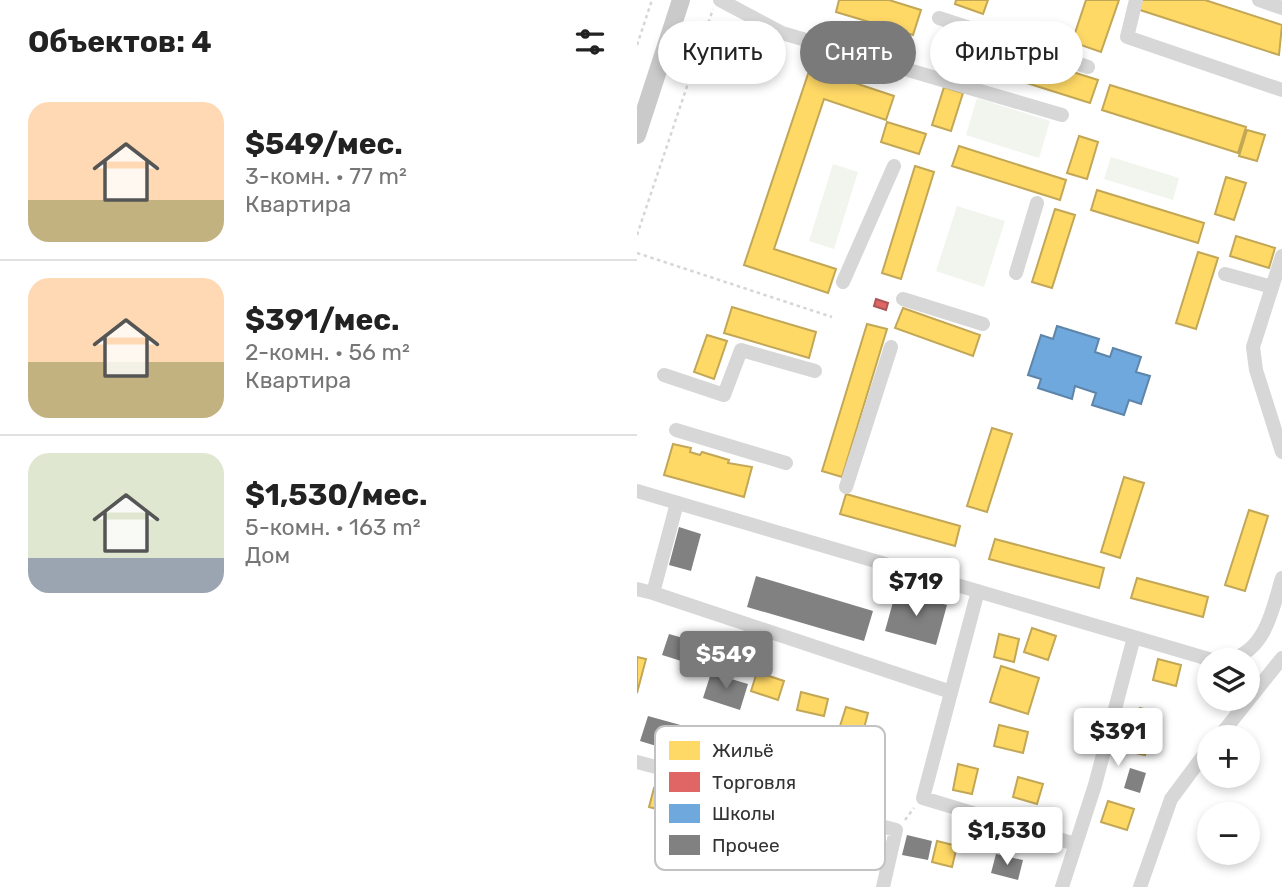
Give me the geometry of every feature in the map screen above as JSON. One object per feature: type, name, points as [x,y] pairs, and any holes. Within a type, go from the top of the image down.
[{"type":"main road","points":[[637,135],[681,0]]},
{"type":"street","points":[[718,0],[782,33],[1062,115]]},
{"type":"street","points":[[1136,0],[1127,37],[1282,90]]},
{"type":"street","points":[[1260,0],[1282,8]]},
{"type":"street","points":[[939,18],[1088,66]]},
{"type":"street","points":[[843,282],[894,166]]},
{"type":"street","points":[[1016,273],[1037,203]]},
{"type":"street","points":[[1282,256],[1252,347],[1256,370],[1282,452]]},
{"type":"street","points":[[1225,274],[1272,287]]},
{"type":"street","points":[[903,299],[983,324]]},
{"type":"street","points":[[846,487],[891,347]]},
{"type":"street","points":[[664,375],[724,395],[741,350],[815,371]]},
{"type":"street","points":[[676,430],[786,463]]},
{"type":"street","points":[[637,491],[1197,656]]},
{"type":"street","points":[[653,593],[677,503]]},
{"type":"street","points":[[1253,648],[1264,631],[1282,578]]},
{"type":"street","points":[[637,589],[951,692]]},
{"type":"street","points":[[978,591],[923,798],[1075,844]]},
{"type":"street","points":[[1062,887],[1095,785],[1134,637]]},
{"type":"street","points":[[1229,725],[1282,658]]},
{"type":"street","points":[[637,762],[655,767]]},
{"type":"street","points":[[1140,887],[1171,799],[1197,764]]},
{"type":"street","points":[[883,887],[896,830],[885,827]]},
{"type":"path","points":[[637,45],[652,0]]},
{"type":"path","points":[[637,235],[718,0]]},
{"type":"path","points":[[637,253],[832,317]]},
{"type":"path","points":[[896,830],[923,798]]},
{"type":"shaded area","points":[[977,98],[1050,121],[1039,158],[966,135]]},
{"type":"shaded area","points":[[1111,157],[1179,178],[1173,200],[1104,179]]},
{"type":"shaded area","points":[[833,164],[858,172],[834,249],[809,241]]},
{"type":"shaded area","points":[[957,206],[1005,221],[984,287],[936,271]]},
{"type":"building: Жильё","points":[[839,0],[889,0],[921,10],[916,26],[916,21],[866,21],[836,12]]},
{"type":"building: Жильё","points":[[956,0],[988,0],[983,14],[955,4]]},
{"type":"building: Жильё","points":[[1086,0],[1119,0],[1101,52],[1083,46],[1083,21],[1079,21]]},
{"type":"building: Жильё","points":[[1140,0],[1205,0],[1282,25],[1279,55],[1137,9]]},
{"type":"building: Жильё","points":[[1083,75],[1098,80],[1090,103],[1030,84],[1083,84]]},
{"type":"building: Жильё","points":[[805,84],[858,84],[894,96],[886,120],[824,99],[774,249],[836,269],[828,293],[744,265]]},
{"type":"building: Жильё","points":[[1110,85],[1246,127],[1238,153],[1102,110]]},
{"type":"building: Жильё","points":[[944,87],[963,93],[951,131],[932,125]]},
{"type":"building: Жильё","points":[[887,122],[926,134],[919,154],[881,142]]},
{"type":"building: Жильё","points":[[1247,130],[1265,135],[1257,161],[1239,156]]},
{"type":"building: Жильё","points":[[1079,136],[1098,142],[1087,179],[1067,173]]},
{"type":"building: Жильё","points":[[959,146],[1066,180],[1060,200],[952,166]]},
{"type":"building: Жильё","points":[[915,166],[934,172],[901,279],[882,273]]},
{"type":"building: Жильё","points":[[1226,177],[1246,183],[1234,220],[1215,214]]},
{"type":"building: Жильё","points":[[1097,190],[1204,223],[1198,243],[1091,210]]},
{"type":"building: Жильё","points":[[1055,209],[1075,215],[1052,288],[1032,282]]},
{"type":"building: Жильё","points":[[1236,236],[1275,248],[1269,268],[1230,256]]},
{"type":"building: Жильё","points":[[1198,252],[1218,258],[1196,329],[1176,323]]},
{"type":"building: Жильё","points":[[732,307],[816,332],[809,358],[724,333]]},
{"type":"building: Жильё","points":[[903,308],[980,335],[973,356],[895,328]]},
{"type":"building: Жильё","points":[[867,324],[887,329],[842,477],[822,471]]},
{"type":"building: Жильё","points":[[707,335],[727,341],[714,379],[694,372]]},
{"type":"building: Жильё","points":[[992,428],[1012,434],[987,512],[967,506]]},
{"type":"building: Жильё","points":[[673,444],[691,448],[690,452],[700,455],[702,452],[729,460],[728,463],[752,467],[744,497],[664,475]]},
{"type":"building: Жильё","points":[[1124,477],[1144,483],[1120,558],[1101,552]]},
{"type":"building: Жильё","points":[[846,494],[960,526],[955,546],[840,514]]},
{"type":"building: Жильё","points":[[1249,510],[1268,516],[1245,591],[1225,585]]},
{"type":"building: Жильё","points":[[995,539],[1104,568],[1099,588],[989,559]]},
{"type":"building: Жильё","points":[[1137,578],[1208,597],[1203,617],[1131,598]]},
{"type":"building: Жильё","points":[[1032,628],[1056,636],[1048,660],[1024,652]]},
{"type":"building: Жильё","points":[[999,634],[1019,639],[1014,662],[994,657]]},
{"type":"building: Жильё","points":[[637,657],[646,659],[637,693]]},
{"type":"building: Жильё","points":[[1158,659],[1181,665],[1176,686],[1153,680]]},
{"type":"building: Жильё","points":[[1001,666],[1039,678],[1028,714],[990,702]]},
{"type":"building: Жильё","points":[[757,672],[784,681],[778,700],[751,691]]},
{"type":"building: Жильё","points":[[801,692],[828,699],[824,716],[797,710]]},
{"type":"building: Жильё","points":[[846,707],[868,713],[865,726],[840,726]]},
{"type":"building: Жильё","points":[[1140,708],[1158,713],[1153,731],[1135,726]]},
{"type":"building: Жильё","points":[[999,725],[1028,732],[1023,753],[994,746]]},
{"type":"building: Жильё","points":[[1129,735],[1149,738],[1145,755],[1126,751]]},
{"type":"building: Жильё","points":[[958,764],[978,769],[972,794],[953,790]]},
{"type":"building: Жильё","points":[[1018,777],[1043,784],[1037,804],[1013,797]]},
{"type":"building: Жильё","points":[[654,788],[655,788],[655,809],[649,807]]},
{"type":"building: Жильё","points":[[1108,801],[1134,809],[1127,830],[1101,822]]},
{"type":"building: Жильё","points":[[937,841],[957,846],[952,867],[932,862]]},
{"type":"building: Торговля","points":[[876,299],[888,303],[886,310],[874,306]]},
{"type":"building: Школы","points":[[1057,326],[1099,339],[1095,352],[1110,357],[1113,348],[1141,357],[1136,372],[1150,376],[1141,404],[1129,400],[1124,415],[1092,405],[1096,393],[1075,386],[1072,399],[1038,388],[1041,379],[1028,375],[1041,335],[1053,339]]},
{"type":"building: Прочее","points":[[679,527],[701,534],[691,571],[669,565]]},
{"type":"building: Прочее","points":[[756,576],[873,611],[864,641],[747,607]]},
{"type":"building: Прочее","points":[[896,591],[947,605],[936,645],[885,631]]},
{"type":"building: Прочее","points":[[722,633],[758,644],[751,669],[715,658]]},
{"type":"building: Прочее","points":[[669,634],[711,646],[704,668],[662,655]]},
{"type":"building: Прочее","points":[[711,673],[748,684],[740,710],[703,698]]},
{"type":"building: Прочее","points":[[648,716],[684,726],[655,726],[655,746],[640,741]]},
{"type":"building: Прочее","points":[[1130,768],[1146,773],[1140,793],[1124,788]]},
{"type":"building: Прочее","points":[[907,835],[932,841],[928,860],[902,855]]},
{"type":"building: Прочее","points":[[996,854],[1023,860],[1018,880],[991,873]]}]
